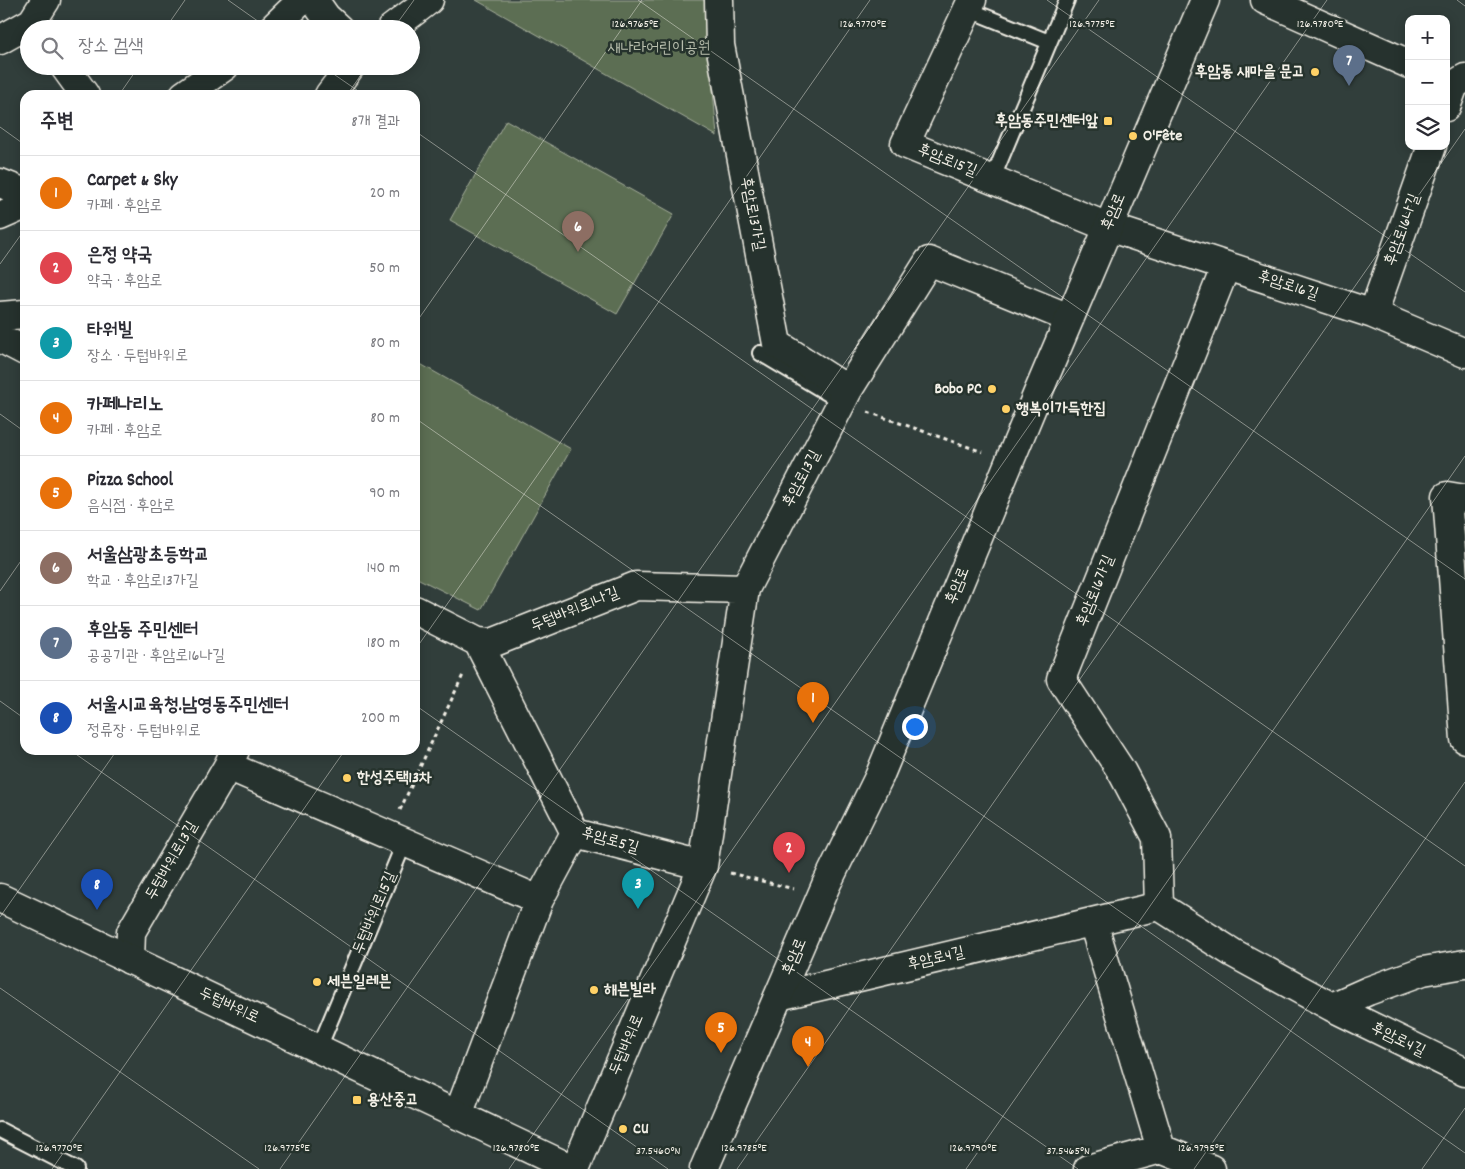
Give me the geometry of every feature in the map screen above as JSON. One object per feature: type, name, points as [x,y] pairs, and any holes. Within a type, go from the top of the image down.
[{"type":"street","points":[[281,20],[302,0]]},
{"type":"street","points":[[314,0],[329,20]]},
{"type":"street","points":[[403,20],[429,0]]},
{"type":"street","name":"후암로13가길","points":[[719,0],[720,46],[778,344],[845,396]]},
{"type":"street","name":"후암로","points":[[704,1169],[821,896],[879,777],[1009,462],[1204,0]]},
{"type":"street","points":[[1265,0],[1405,62]]},
{"type":"street","name":"후암로15길","points":[[970,5],[905,144],[1108,227]]},
{"type":"street","points":[[0,40],[20,28]]},
{"type":"street","points":[[71,75],[81,90]]},
{"type":"street","points":[[191,90],[212,75]]},
{"type":"street","points":[[333,90],[344,75]]},
{"type":"street","name":"후암로16나길","points":[[1373,314],[1431,150]]},
{"type":"street","points":[[0,183],[20,191]]},
{"type":"street","points":[[0,216],[20,207]]},
{"type":"street","name":"후암로16길","points":[[1108,227],[1373,314],[1465,353]]},
{"type":"street","name":"후암로13길","points":[[702,866],[745,588],[845,396],[929,261],[1070,318]]},
{"type":"street","name":"후암로16가길","points":[[1159,906],[1157,838],[1122,772],[1061,679],[1226,266]]},
{"type":"street","points":[[0,316],[20,314]]},
{"type":"street","points":[[0,338],[20,348]]},
{"type":"street","points":[[1465,499],[1447,496],[1465,739]]},
{"type":"street","name":"두텁바위로1나길","points":[[478,642],[492,643],[636,586],[745,588]]},
{"type":"street","points":[[420,613],[478,642]]},
{"type":"street","name":"후암로5길","points":[[478,642],[575,833],[702,866]]},
{"type":"street","name":"두텁바위로13길","points":[[130,960],[131,932],[232,758],[388,835]]},
{"type":"street","points":[[458,1115],[539,900],[575,833]]},
{"type":"street","points":[[388,835],[539,900]]},
{"type":"street","name":"두텁바위로","points":[[0,898],[574,1169],[702,866]]},
{"type":"street","name":"후암로4길","points":[[779,996],[1159,906],[1233,953],[1332,1007],[1465,1072]]},
{"type":"street","points":[[1093,922],[1161,1149]]},
{"type":"street","points":[[1332,1007],[1368,991],[1423,971],[1465,964]]},
{"type":"street","points":[[1088,1169],[1161,1149],[1211,1169]]},
{"type":"lane","points":[[992,180],[1066,0]]},
{"type":"lane","points":[[970,5],[1049,42]]},
{"type":"lane","points":[[760,353],[845,396]]},
{"type":"lane","name":"두텁바위로15길","points":[[319,1048],[400,853],[388,835]]},
{"type":"lane","points":[[0,1130],[76,1169]]},
{"type":"path","points":[[845,396],[1009,462]]},
{"type":"path","points":[[388,835],[478,642]]},
{"type":"path","points":[[702,866],[821,896]]},
{"type":"green space","name":"새나라어린이공원","points":[[476,0],[705,0],[717,136]]},
{"type":"green space","points":[[506,120],[674,214],[617,314],[450,220]]},
{"type":"green space","points":[[420,364],[571,449],[481,610],[420,580]]},
{"type":"place","name":"후암동 새마을 문고","points":[[1315,72]]},
{"type":"place","name":"후암동 주민센터","points":[[1349,86]]},
{"type":"place","name":"후암동주민센터앞","points":[[1108,121]]},
{"type":"place","name":"O'Fête","points":[[1133,136]]},
{"type":"place","name":"서울삼광초등학교","points":[[578,252]]},
{"type":"place","name":"Bobo PC","points":[[992,389]]},
{"type":"place","name":"행복이가득한집","points":[[1006,409]]},
{"type":"place","name":"Carpet & Sky","points":[[813,723]]},
{"type":"place","name":"한성주택13차","points":[[347,778]]},
{"type":"place","name":"은정 약국","points":[[789,873]]},
{"type":"place","name":"타워빌","points":[[638,909]]},
{"type":"place","name":"서울시교육청.남영동주민센터","points":[[97,910]]},
{"type":"place","name":"세븐일레븐","points":[[317,982]]},
{"type":"place","name":"해븐빌라","points":[[594,990]]},
{"type":"place","name":"Pizza School","points":[[721,1053]]},
{"type":"place","name":"카페나리노","points":[[808,1067]]},
{"type":"place","name":"용산중고","points":[[357,1100]]},
{"type":"place","name":"CU","points":[[623,1129]]}]
